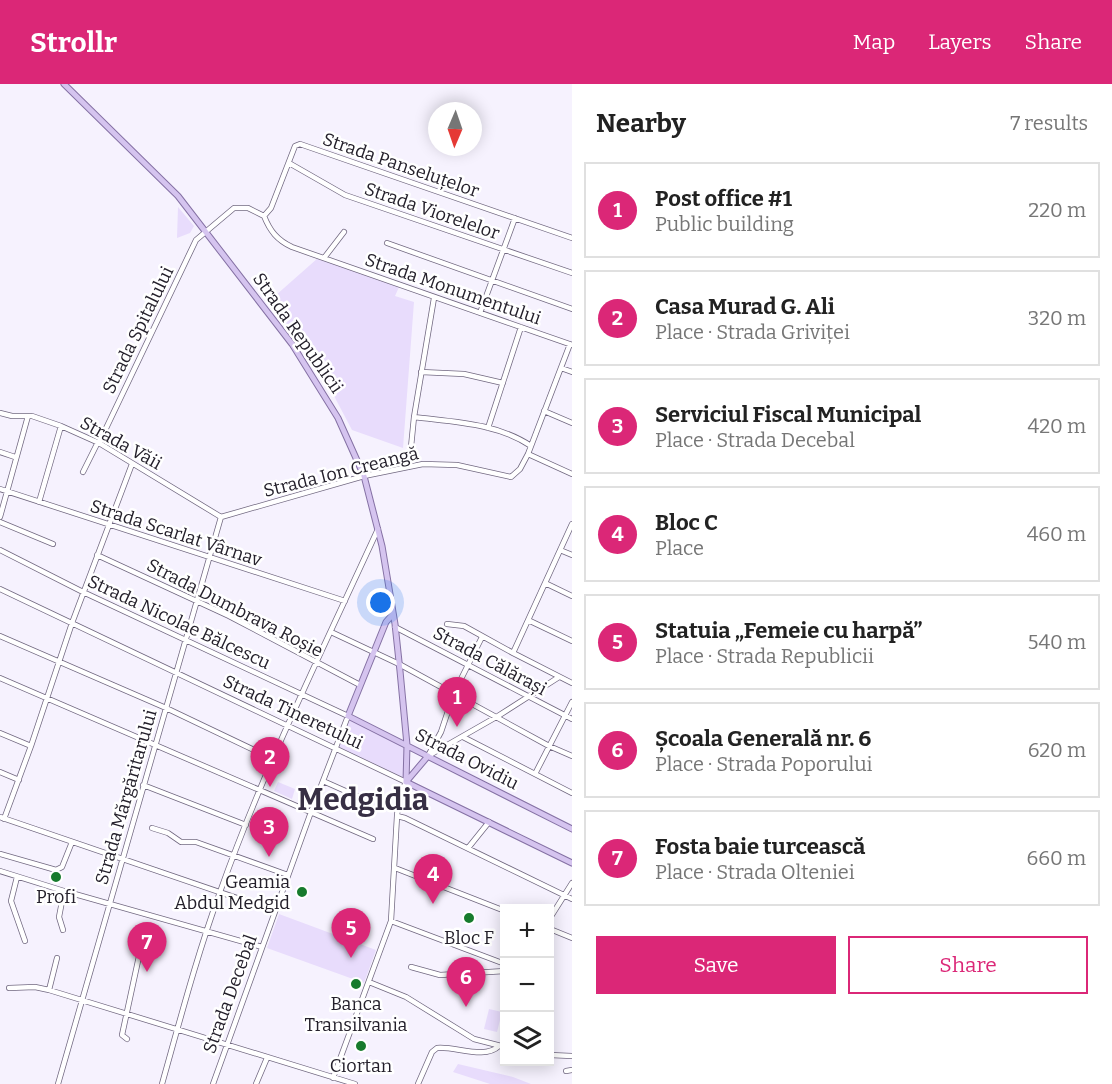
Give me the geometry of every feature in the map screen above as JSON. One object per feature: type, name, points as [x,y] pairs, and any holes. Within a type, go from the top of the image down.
[{"type":"main road","name":"Strada Republicii","points":[[64,84],[178,196],[287,337],[338,418],[364,476],[378,529],[395,627],[407,746],[406,782]]},
{"type":"main road","name":"Strada Decebal","points":[[348,716],[386,622],[393,614]]},
{"type":"main road","name":"Strada Ovidiu","points":[[348,716],[572,829]]},
{"type":"main road","points":[[406,782],[428,756]]},
{"type":"main road","name":"Strada Tineretului","points":[[406,782],[572,863]]},
{"type":"street","name":"Strada Panseluțelor","points":[[264,216],[271,208],[295,146],[300,144],[572,238]]},
{"type":"street","name":"Strada Viorelelor","points":[[289,164],[345,195],[572,273]]},
{"type":"street","name":"Strada Spitalului","points":[[98,443],[196,240],[231,210],[238,207],[248,208],[264,216]]},
{"type":"street","name":"Strada Monumentului","points":[[264,216],[277,239],[292,247],[571,344]]},
{"type":"street","points":[[480,313],[515,218]]},
{"type":"street","points":[[324,258],[344,232]]},
{"type":"street","points":[[387,243],[572,309]]},
{"type":"street","points":[[409,467],[414,417],[434,298]]},
{"type":"street","points":[[488,428],[521,327]]},
{"type":"street","points":[[571,344],[528,454],[572,474]]},
{"type":"street","points":[[561,368],[572,372]]},
{"type":"street","points":[[421,372],[464,374],[503,384]]},
{"type":"street","points":[[544,411],[572,423]]},
{"type":"street","name":"Strada Văii","points":[[0,413],[28,416],[61,426],[98,443],[221,517]]},
{"type":"street","points":[[0,516],[28,416]]},
{"type":"street","points":[[414,417],[488,428],[508,434],[531,446]]},
{"type":"street","points":[[39,502],[61,426]]},
{"type":"street","points":[[83,472],[98,443]]},
{"type":"street","points":[[0,452],[15,457]]},
{"type":"street","name":"Strada Ion Creangă","points":[[221,517],[364,476],[432,463],[457,465],[511,477],[520,469],[528,454]]},
{"type":"street","points":[[132,464],[83,592],[19,780],[2,818],[275,911]]},
{"type":"street","name":"Strada Scarlat Vârnav","points":[[0,489],[345,601]]},
{"type":"street","name":"Strada Mărgăritarului","points":[[58,1084],[221,517]]},
{"type":"street","points":[[0,522],[53,544]]},
{"type":"street","points":[[513,653],[572,524]]},
{"type":"street","points":[[162,1084],[207,931],[234,855],[273,759],[378,529]]},
{"type":"street","name":"Strada Nicolae Bălcescu","points":[[0,550],[83,592],[348,716]]},
{"type":"street","points":[[560,550],[572,555]]},
{"type":"street","name":"Strada Dumbrava Roșie","points":[[97,555],[197,601],[360,685]]},
{"type":"street","points":[[545,583],[572,596]]},
{"type":"street","name":"Strada Tineretului","points":[[0,589],[406,782]]},
{"type":"street","points":[[528,620],[572,641]]},
{"type":"street","points":[[447,624],[464,626],[572,683]]},
{"type":"street","name":"Strada Călărași","points":[[395,627],[572,719]]},
{"type":"street","points":[[331,632],[399,664],[498,716],[549,746],[572,756]]},
{"type":"street","points":[[0,636],[166,708],[273,759]]},
{"type":"street","points":[[428,756],[441,732],[454,693],[482,637]]},
{"type":"street","points":[[428,756],[530,697],[559,677]]},
{"type":"street","points":[[0,678],[373,839]]},
{"type":"street","points":[[535,774],[572,702]]},
{"type":"street","name":"Strada Decebal","points":[[213,1084],[310,812],[348,716]]},
{"type":"street","points":[[0,733],[31,746]]},
{"type":"street","points":[[463,737],[572,793]]},
{"type":"street","points":[[438,761],[439,750]]},
{"type":"street","points":[[0,772],[19,780]]},
{"type":"street","points":[[322,781],[359,797]]},
{"type":"street","name":"Strada Republicii","points":[[333,1078],[392,921],[397,816],[399,797],[406,782]]},
{"type":"street","points":[[143,785],[246,825]]},
{"type":"street","points":[[397,816],[572,899]]},
{"type":"street","points":[[468,848],[489,822]]},
{"type":"street","points":[[153,828],[168,833],[181,842],[193,841],[288,875]]},
{"type":"street","points":[[0,854],[56,870],[62,867],[72,842]]},
{"type":"street","points":[[395,868],[500,909]]},
{"type":"street","points":[[0,871],[262,947]]},
{"type":"street","points":[[17,877],[11,901],[25,941]]},
{"type":"street","points":[[554,910],[572,883]]},
{"type":"street","points":[[63,930],[59,917],[64,891]]},
{"type":"street","points":[[392,921],[500,962]]},
{"type":"street","points":[[554,931],[572,938]]},
{"type":"street","points":[[127,1040],[122,1035],[141,947]]},
{"type":"street","points":[[49,990],[57,958]]},
{"type":"street","points":[[411,967],[440,975],[500,971]]},
{"type":"street","points":[[369,982],[406,997],[466,1035],[500,1045]]},
{"type":"street","points":[[9,988],[35,987],[49,990],[355,1084]]},
{"type":"street","points":[[418,1084],[432,1052],[437,1048],[485,1052],[500,1047]]},
{"type":"street","points":[[554,1055],[572,1056]]},
{"type":"street","points":[[256,1084],[267,1058]]},
{"type":"shaded area","points":[[178,207],[194,226],[190,233],[177,238]]},
{"type":"shaded area","points":[[318,258],[399,287],[395,296],[414,302],[403,448],[352,430],[314,358],[267,303]]},
{"type":"shaded area","points":[[348,716],[407,745],[406,782],[335,749]]},
{"type":"shaded area","points":[[278,782],[295,789],[292,799],[274,791]]},
{"type":"shaded area","points":[[279,914],[376,950],[364,983],[267,948]]},
{"type":"shaded area","points":[[489,1009],[500,1012],[497,1032],[484,1029]]},
{"type":"shaded area","points":[[458,1064],[513,1077],[531,1084],[490,1084],[453,1072]]},
{"type":"place","name":"Post office #1","points":[[457,727]]},
{"type":"place","name":"Casa Murad G. Ali","points":[[270,787]]},
{"type":"place","name":"Serviciul Fiscal Municipal","points":[[269,857]]},
{"type":"place","name":"Profi","points":[[56,877]]},
{"type":"place","name":"Geamia Abdul Medgid","points":[[302,892]]},
{"type":"place","name":"Bloc C","points":[[433,904]]},
{"type":"place","name":"Bloc F","points":[[469,918]]},
{"type":"place","name":"Statuia „Femeie cu harpă”","points":[[351,958]]},
{"type":"place","name":"Fosta baie turcească","points":[[147,972]]},
{"type":"place","name":"Banca Transilvania","points":[[356,984]]},
{"type":"place","name":"Școala Generală nr. 6","points":[[466,1007]]},
{"type":"place","name":"Ciortan","points":[[361,1046]]},
{"type":"district","name":"Medgidia","points":[[363,800]]}]
